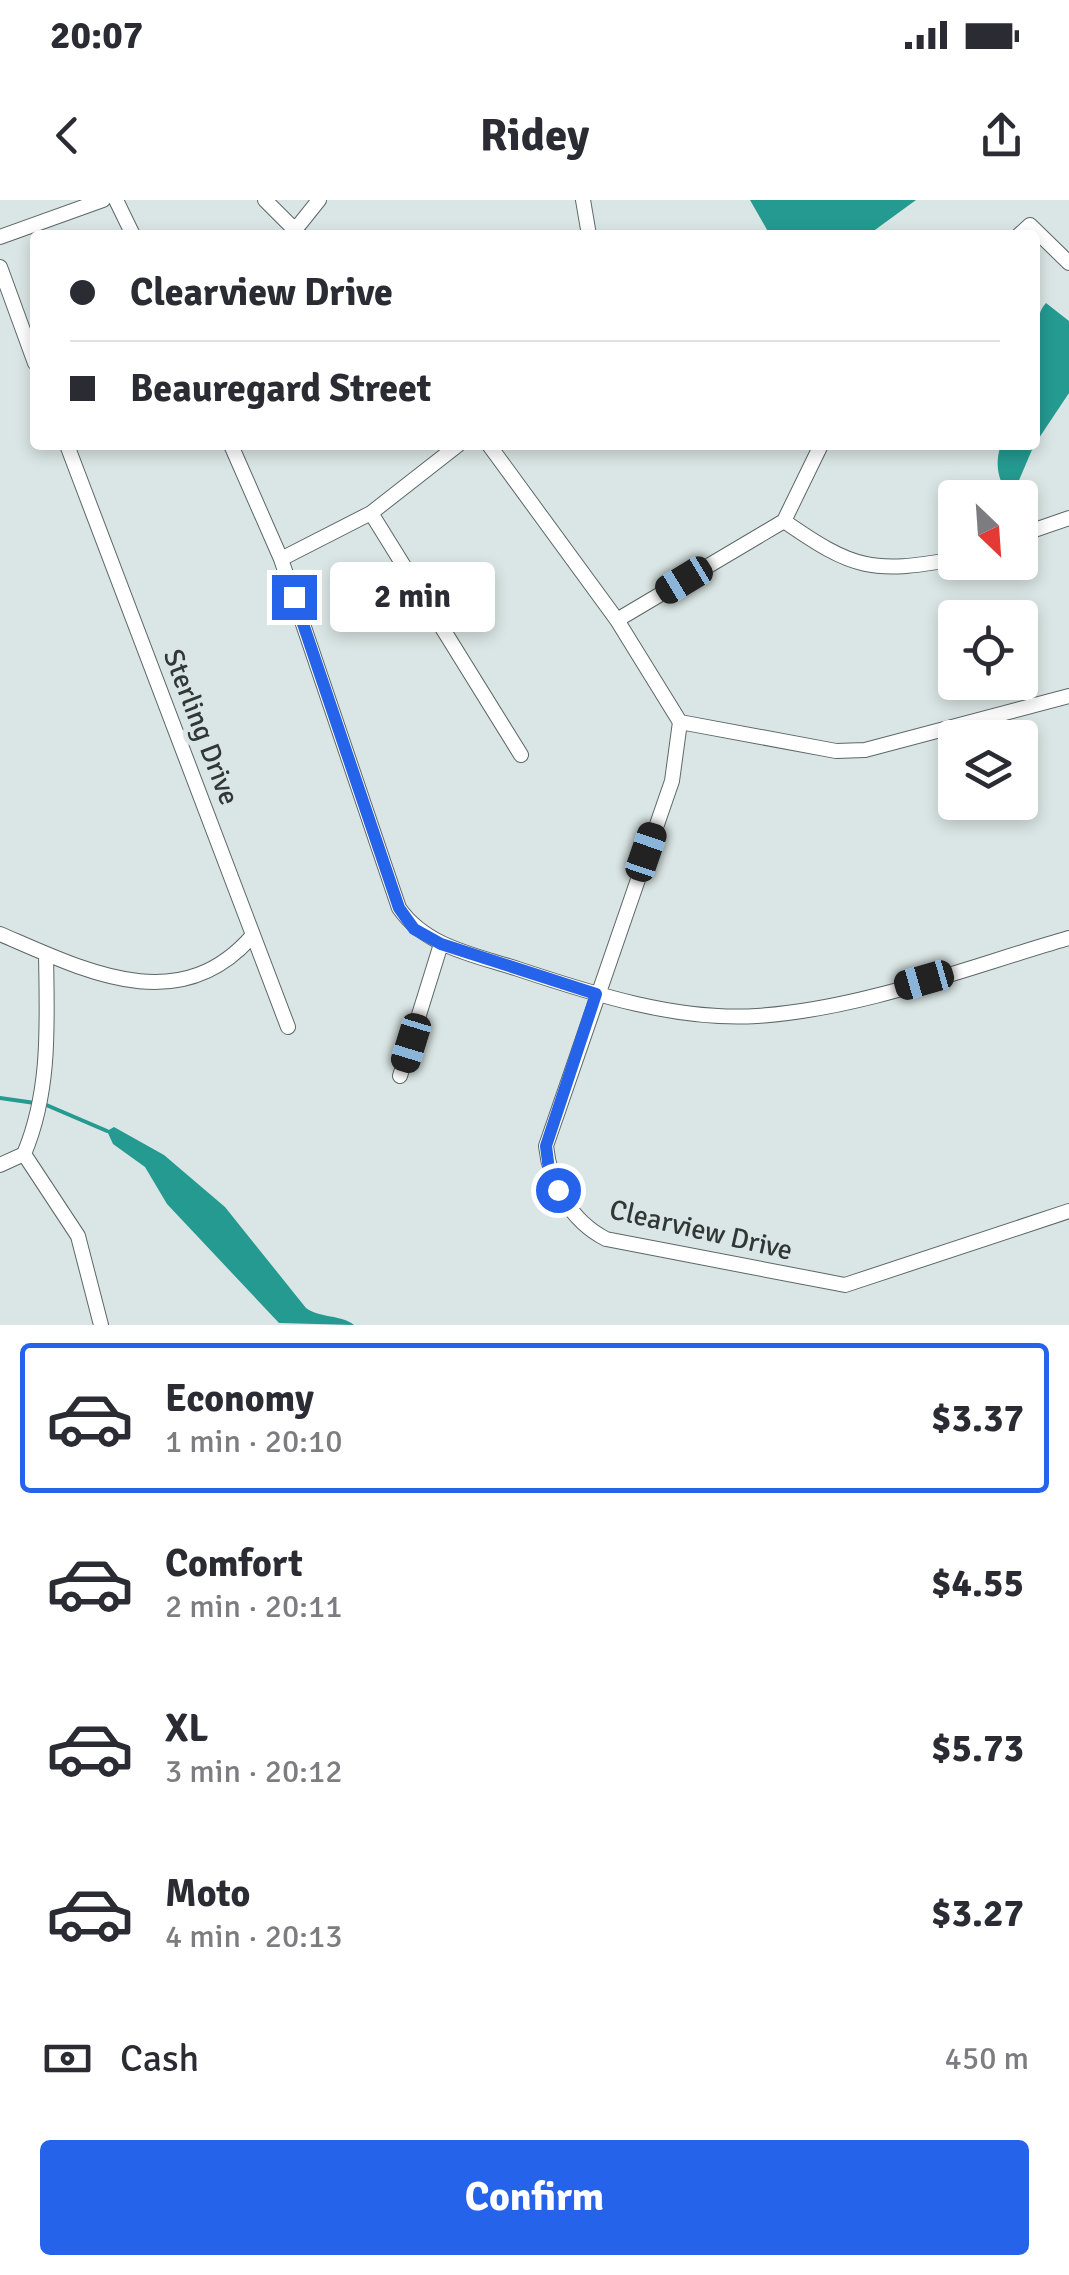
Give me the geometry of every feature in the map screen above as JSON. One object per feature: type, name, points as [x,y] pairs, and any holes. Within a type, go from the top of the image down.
[{"type":"street","points":[[0,237],[104,200]]},
{"type":"street","points":[[116,200],[131,230]]},
{"type":"street","points":[[265,200],[296,230]]},
{"type":"street","points":[[299,230],[319,200]]},
{"type":"street","points":[[583,200],[589,230]]},
{"type":"street","points":[[1040,241],[1069,263]]},
{"type":"street","points":[[0,267],[7,311],[30,353]]},
{"type":"street","name":"Sterling Drive","points":[[69,450],[288,1027]]},
{"type":"street","points":[[232,450],[280,559],[399,908],[414,929],[441,944],[596,994],[644,1006],[757,1016],[889,990],[1069,938]]},
{"type":"street","points":[[280,559],[371,513],[452,450]]},
{"type":"street","points":[[493,450],[617,620],[680,722],[836,751],[865,750],[1069,696]]},
{"type":"street","points":[[617,620],[784,521],[819,450]]},
{"type":"street","points":[[371,513],[521,754]]},
{"type":"street","points":[[1038,529],[1069,518]]},
{"type":"street","points":[[784,521],[821,547],[862,566],[896,568],[938,562]]},
{"type":"street","name":"Clearview Drive","points":[[680,722],[672,781],[546,1146],[549,1170],[558,1190],[584,1224],[606,1239],[845,1284],[1069,1211]]},
{"type":"street","points":[[0,934],[46,954],[146,985],[162,985],[216,967],[253,935]]},
{"type":"street","points":[[400,1076],[441,944]]},
{"type":"street","points":[[0,1165],[24,1154],[32,1134],[47,1058],[46,954]]},
{"type":"street","points":[[24,1154],[78,1236],[100,1325]]},
{"type":"water","points":[[750,200],[916,200],[875,230],[767,230]]},
{"type":"water","points":[[1046,303],[1069,321],[1069,393],[1040,436],[1040,314]]},
{"type":"water","points":[[1000,450],[1032,450],[1019,480],[1001,480]]},
{"type":"water","points":[[114,1127],[164,1155],[225,1207],[306,1308],[354,1325],[279,1323],[167,1204],[145,1167],[113,1144],[107,1131]]},
{"type":"waterway","points":[[0,1098],[35,1103]]},
{"type":"waterway","points":[[44,1104],[107,1131]]},
{"type":"route","points":[[294,597],[399,908],[414,929],[441,944],[596,994],[546,1146],[549,1170],[558,1190]]}]
